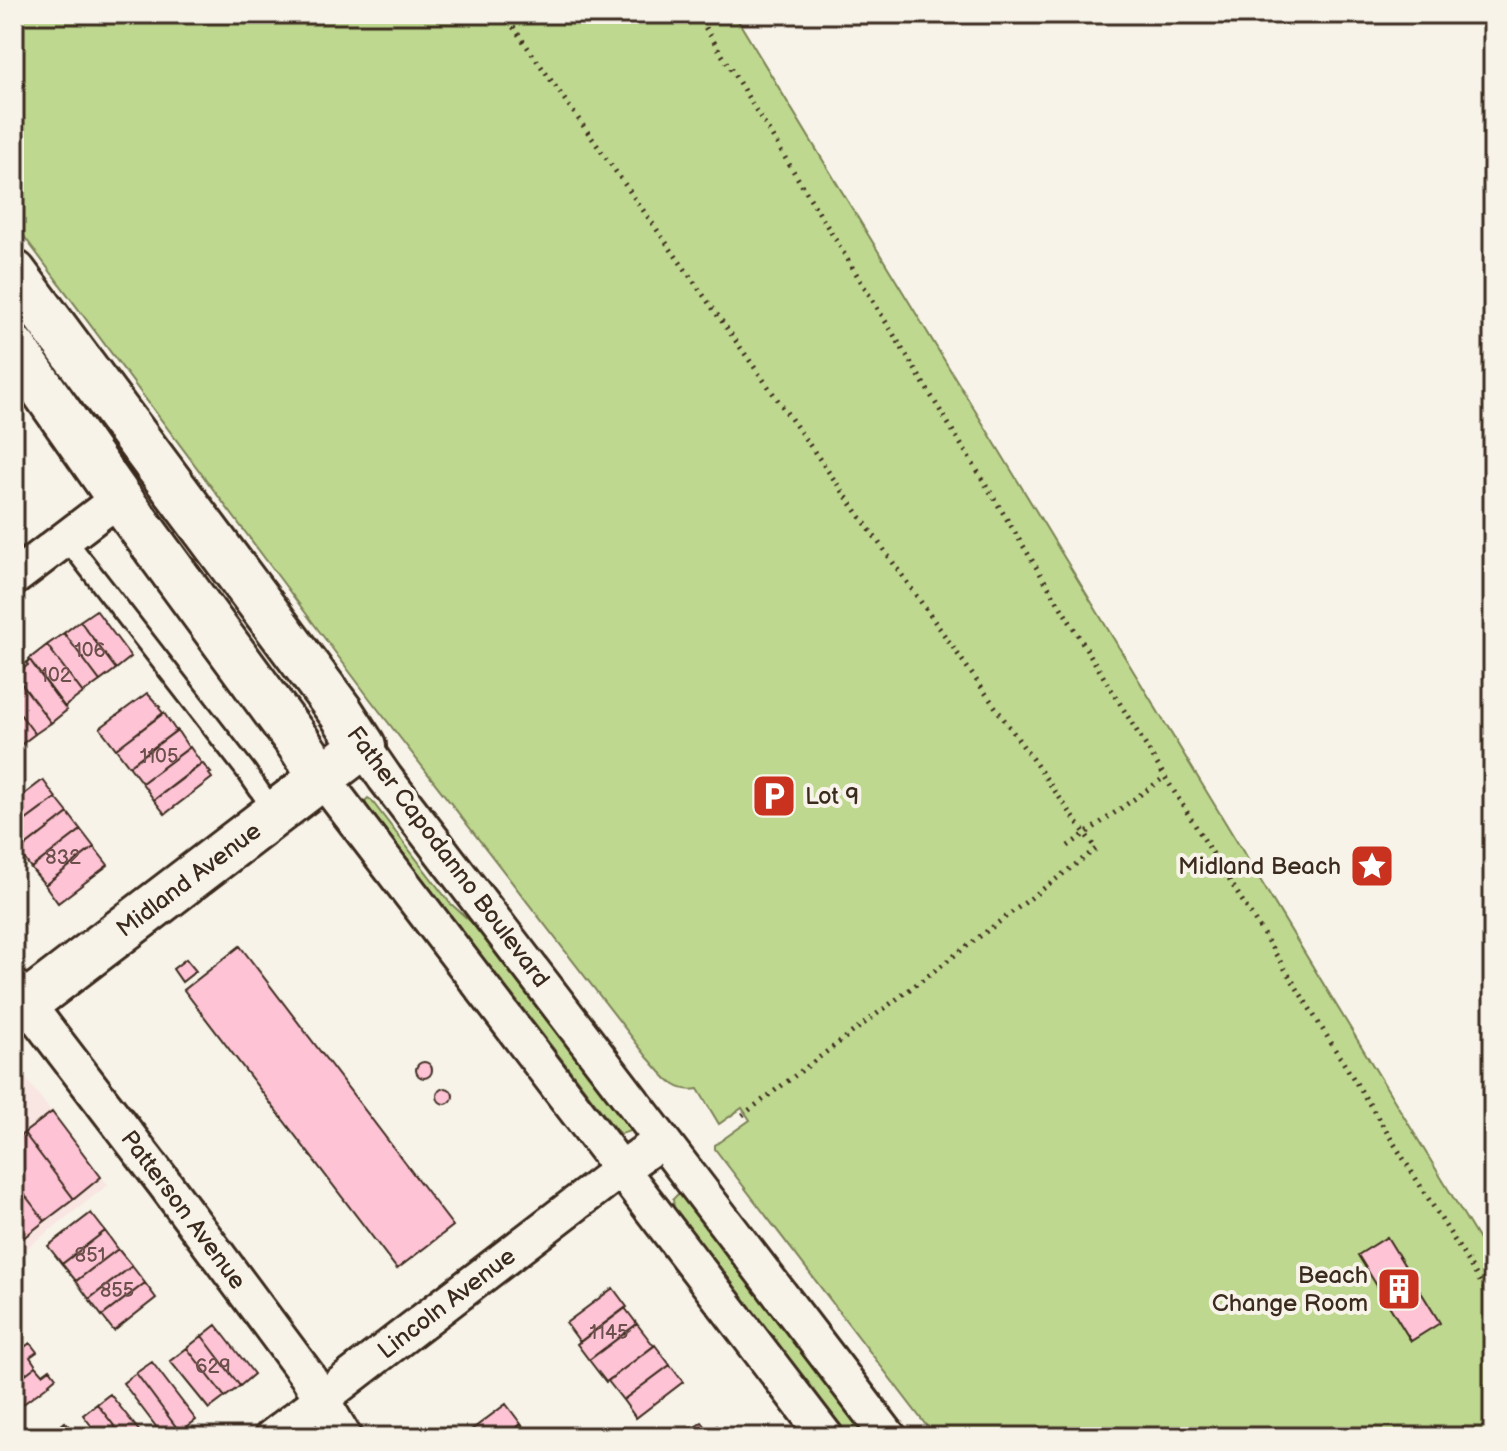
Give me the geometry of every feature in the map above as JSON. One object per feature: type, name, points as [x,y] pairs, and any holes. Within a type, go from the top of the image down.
[{"type":"main road","name":"Father Capodanno Boulevard","points":[[14,273],[363,746]]},
{"type":"main road","points":[[14,348],[30,377],[322,778]]},
{"type":"main road","name":"Midland Avenue","points":[[18,1001],[363,746]]},
{"type":"street","points":[[14,578],[119,498]]},
{"type":"street","name":"Father Capodanno Boulevard","points":[[363,746],[889,1437]]},
{"type":"street","points":[[322,778],[826,1437]]},
{"type":"street","name":"Patterson Avenue","points":[[18,1001],[165,1184],[309,1378],[344,1437]]},
{"type":"street","name":"Lincoln Avenue","points":[[272,1437],[661,1141]]},
{"type":"lane","points":[[66,539],[246,771],[275,813]]},
{"type":"path","points":[[504,14],[1096,849],[740,1117]]},
{"type":"path","points":[[697,14],[1165,777],[1493,1302]]},
{"type":"path","points":[[1068,846],[1165,777]]},
{"type":"shaded area","points":[[22,1074],[108,1185],[14,1258],[14,1081]]},
{"type":"green space","name":"Midland Beach","points":[[14,14],[734,14],[1493,1263],[1493,1437],[935,1437],[715,1149],[715,1145],[750,1120],[742,1108],[719,1124],[698,1089],[676,1086],[648,1058],[370,699],[14,223]]},
{"type":"green space","points":[[368,798],[450,903],[490,939],[633,1125],[630,1131],[621,1134],[616,1130],[367,806],[365,801]]},
{"type":"green space","points":[[680,1192],[875,1437],[849,1437],[674,1208],[673,1199]]},
{"type":"building","points":[[96,610],[131,657],[116,669],[80,621]]},
{"type":"building","points":[[80,621],[116,669],[100,681],[64,633]]},
{"type":"building","points":[[64,633],[100,681],[83,693],[47,645]]},
{"type":"building","points":[[47,645],[83,693],[64,707],[29,659]]},
{"type":"building","points":[[30,660],[67,710],[51,723],[15,675]]},
{"type":"building","points":[[15,675],[51,723],[35,734],[14,706]]},
{"type":"building","points":[[147,693],[163,713],[116,749],[100,728]]},
{"type":"building","points":[[14,706],[35,734],[14,750]]},
{"type":"building","points":[[164,713],[176,731],[129,766],[116,749]]},
{"type":"building","points":[[177,730],[189,748],[142,783],[129,766]]},
{"type":"building","points":[[190,747],[202,764],[154,800],[142,783]]},
{"type":"building","points":[[202,763],[212,778],[165,814],[154,800]]},
{"type":"building","points":[[43,780],[56,798],[14,829],[14,802]]},
{"type":"building","points":[[56,798],[68,813],[19,851],[14,845],[14,829]]},
{"type":"building","points":[[68,813],[81,830],[31,868],[19,851]]},
{"type":"building","points":[[81,830],[94,847],[45,885],[31,868]]},
{"type":"building","points":[[94,847],[108,865],[58,903],[45,885]]},
{"type":"building","points":[[240,946],[453,1226],[397,1269],[184,990]]},
{"type":"building","points":[[186,959],[196,971],[182,982],[173,969]]},
{"type":"building","points":[[421,1062],[427,1062],[432,1070],[430,1076],[421,1078],[416,1073],[416,1067]]},
{"type":"building","points":[[445,1088],[451,1090],[451,1102],[445,1104],[439,1102],[437,1096],[439,1090]]},
{"type":"building","points":[[52,1112],[101,1177],[74,1199],[24,1133]]},
{"type":"building","points":[[24,1133],[74,1199],[45,1221],[14,1181],[14,1141]]},
{"type":"building","points":[[14,1181],[45,1221],[18,1242],[14,1237]]},
{"type":"building","points":[[91,1213],[105,1231],[62,1264],[48,1246]]},
{"type":"building","points":[[105,1231],[118,1249],[76,1281],[62,1264]]},
{"type":"building","name":"Beach Change Room","points":[[1387,1237],[1440,1323],[1411,1341],[1358,1255]]},
{"type":"building","points":[[118,1249],[132,1266],[89,1299],[76,1281]]},
{"type":"building","points":[[132,1266],[145,1283],[102,1316],[89,1299]]},
{"type":"building","points":[[145,1283],[156,1298],[114,1331],[102,1316]]},
{"type":"building","points":[[613,1288],[627,1307],[580,1342],[566,1323]]},
{"type":"building","points":[[625,1308],[637,1324],[589,1360],[577,1344]]},
{"type":"building","points":[[637,1324],[654,1346],[606,1382],[589,1360]]},
{"type":"building","points":[[216,1325],[254,1374],[240,1386],[202,1336]]},
{"type":"building","points":[[202,1336],[240,1386],[225,1397],[187,1348]]},
{"type":"building","points":[[30,1343],[37,1352],[30,1357],[36,1366],[14,1383],[14,1355]]},
{"type":"building","points":[[655,1345],[670,1365],[623,1400],[608,1381]]},
{"type":"building","points":[[187,1348],[225,1397],[209,1409],[170,1361]]},
{"type":"building","points":[[152,1362],[196,1420],[180,1432],[136,1373]]},
{"type":"building","points":[[670,1365],[683,1382],[636,1418],[623,1400]]},
{"type":"building","points":[[36,1366],[43,1374],[50,1369],[56,1377],[14,1411],[14,1383]]},
{"type":"building","points":[[136,1373],[180,1432],[174,1437],[164,1437],[123,1383]]},
{"type":"building","points":[[110,1394],[144,1437],[123,1437],[97,1404]]},
{"type":"building","points":[[97,1404],[123,1437],[100,1437],[83,1415]]},
{"type":"building","points":[[506,1404],[521,1424],[504,1437],[462,1437]]},
{"type":"building","points":[[65,1422],[78,1437],[49,1435]]},
{"type":"building","points":[[702,1422],[710,1432],[717,1426],[725,1437],[681,1437]]},
{"type":"building","points":[[521,1424],[530,1437],[504,1437]]},
{"type":"place","name":"Lot 9","points":[[774,796]]},
{"type":"place","name":"Midland Beach","points":[[1372,866]]},
{"type":"place","name":"Beach Change Room","points":[[1399,1289]]}]
